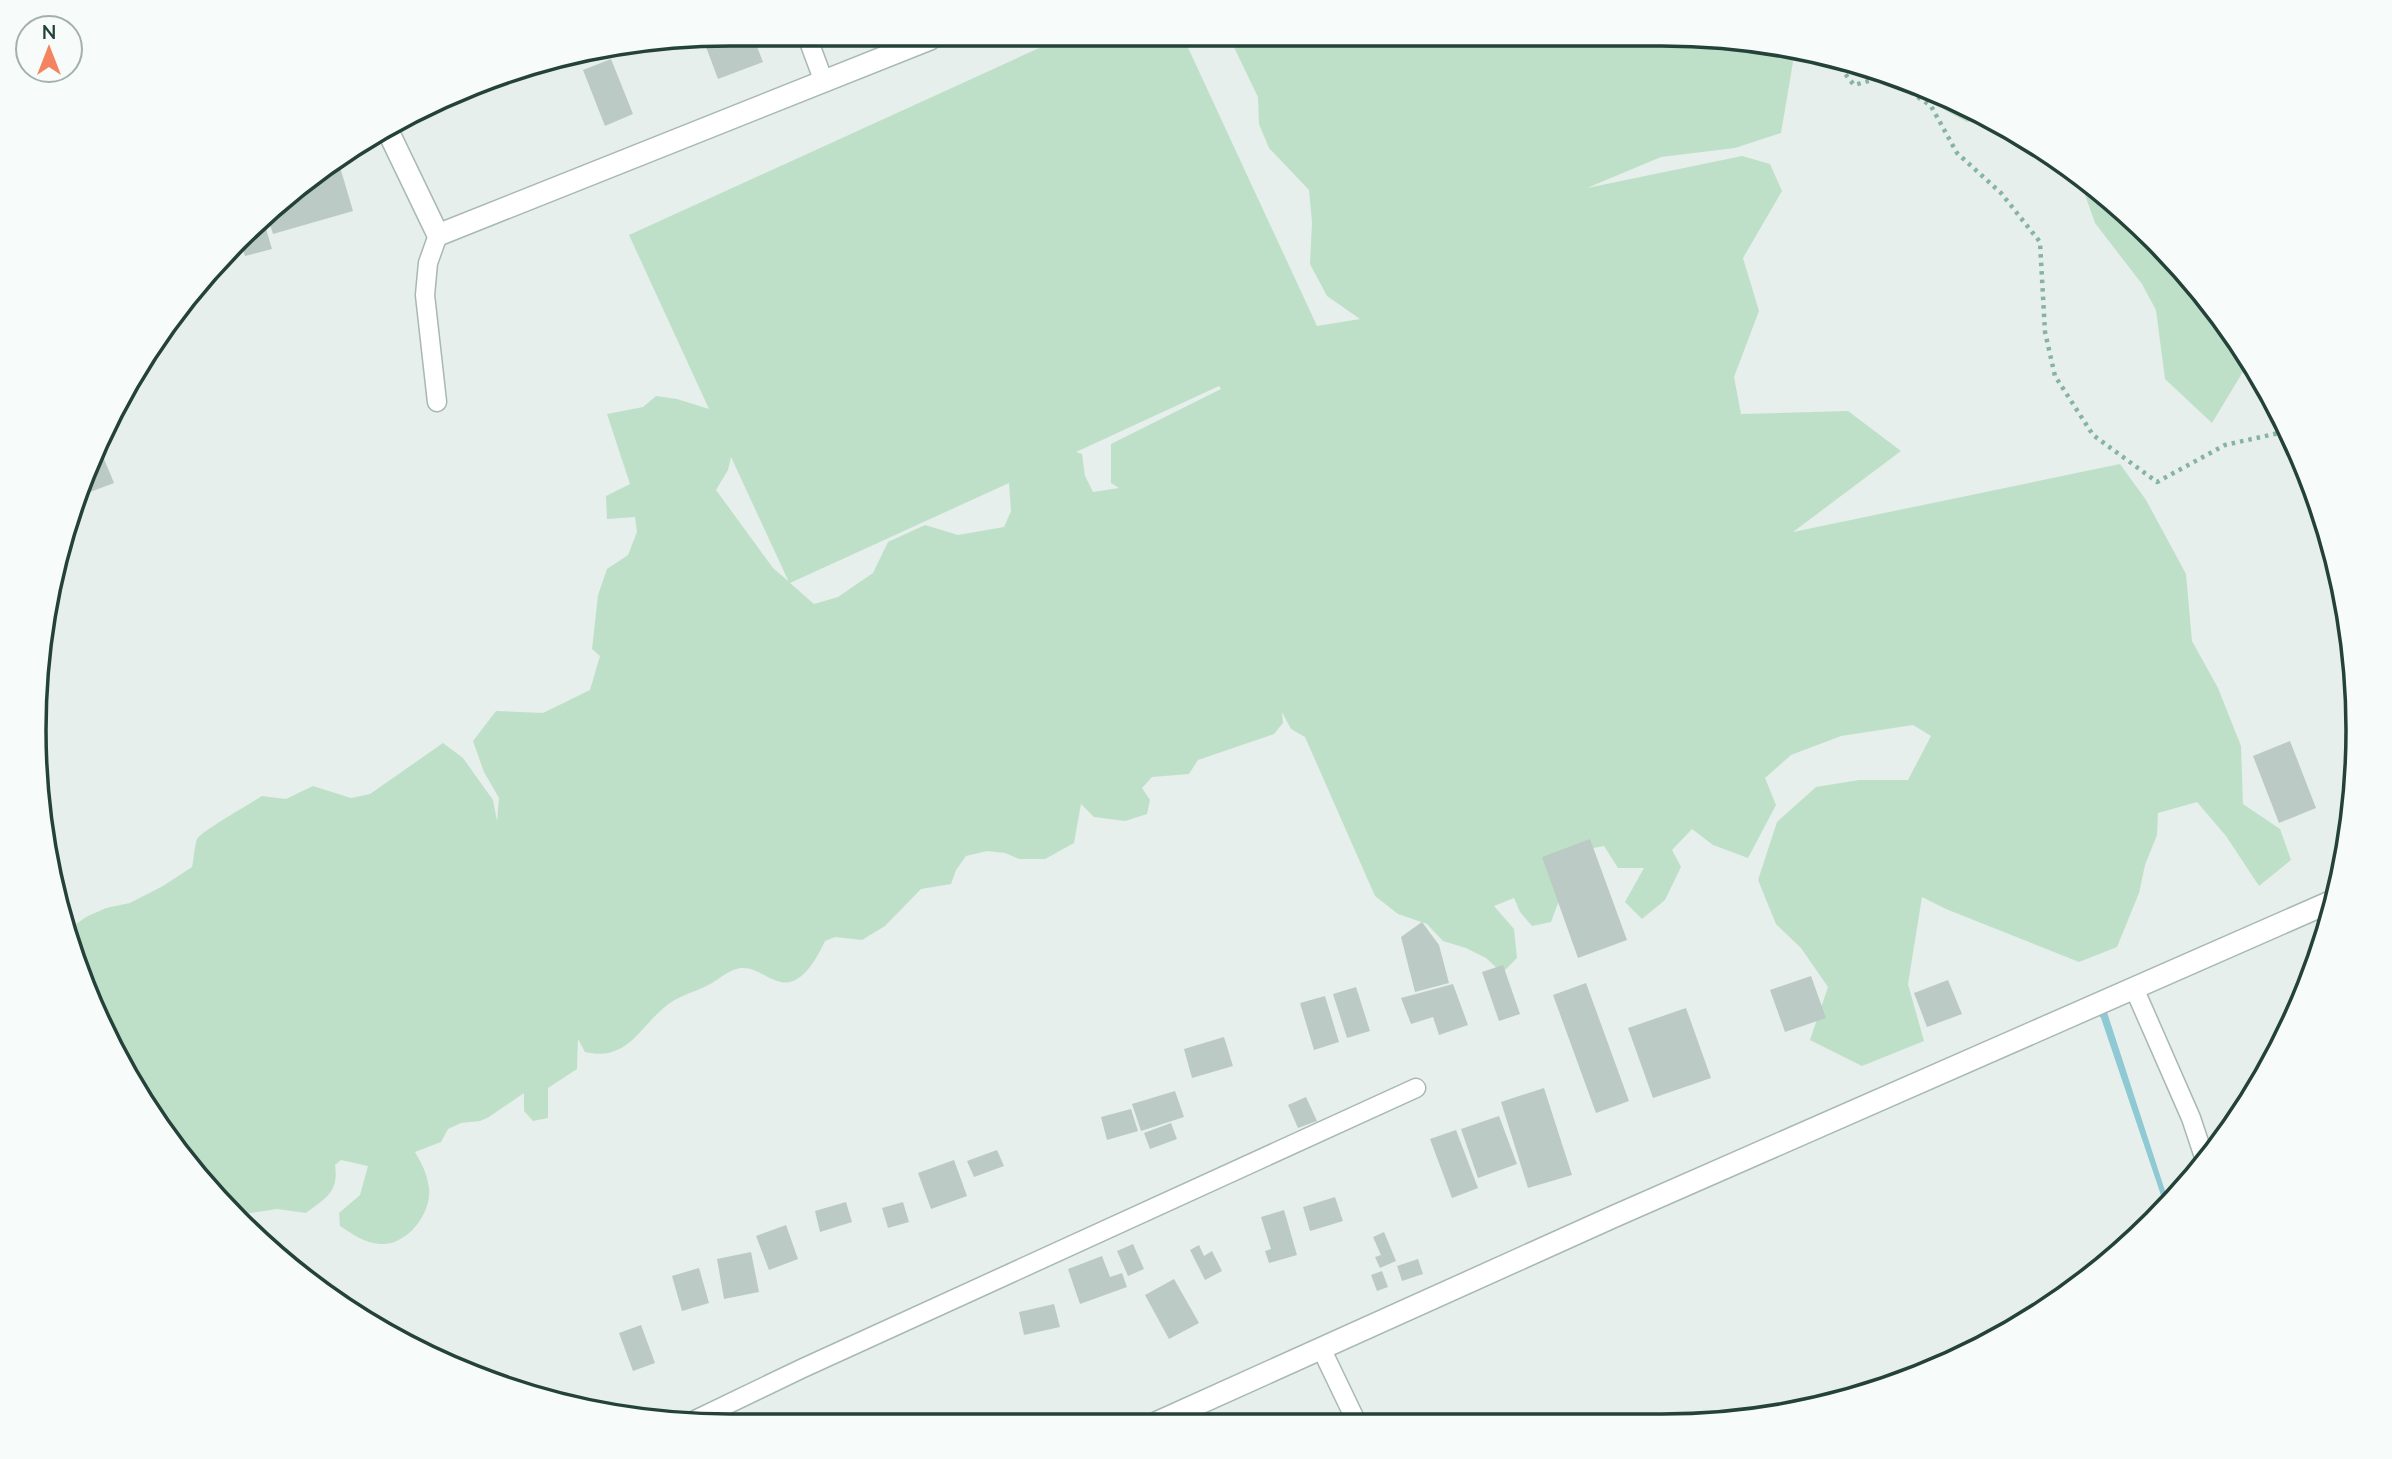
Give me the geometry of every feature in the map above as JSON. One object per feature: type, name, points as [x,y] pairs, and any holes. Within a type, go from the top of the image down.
[{"type":"street","points":[[390,135],[438,234],[913,46]]},
{"type":"street","points":[[1176,1414],[1627,1210],[2323,905]]},
{"type":"lane","points":[[811,46],[824,82]]},
{"type":"lane","points":[[436,402],[425,295],[428,263],[438,234]]},
{"type":"lane","points":[[2134,988],[2201,1150]]},
{"type":"lane","points":[[710,1413],[1416,1088]]},
{"type":"lane","points":[[1321,1348],[1353,1414]]},
{"type":"path","points":[[1842,70],[1854,85],[1874,80]]},
{"type":"path","points":[[1913,94],[1931,106],[1956,153],[2001,193],[2040,242],[2045,332],[2055,376],[2093,435],[2157,482],[2225,445],[2279,433]]},
{"type":"green space","points":[[1044,46],[1187,46],[1317,326],[1360,319],[1327,296],[1310,264],[1312,222],[1309,190],[1269,148],[1259,124],[1258,97],[1233,46],[1662,46],[1752,51],[1791,58],[1793,62],[1781,133],[1735,148],[1661,157],[1587,188],[1742,156],[1770,164],[1782,191],[1743,258],[1759,311],[1734,377],[1741,414],[1848,411],[1901,451],[1793,532],[2120,464],[2146,500],[2186,574],[2192,641],[2218,688],[2241,746],[2243,804],[2280,829],[2291,860],[2259,886],[2226,836],[2197,802],[2158,813],[2157,835],[2145,865],[2139,893],[2117,947],[2079,962],[1922,897],[1908,984],[1924,1041],[1862,1066],[1810,1040],[1828,987],[1801,948],[1776,924],[1758,880],[1777,822],[1816,787],[1859,780],[1908,780],[1931,736],[1913,725],[1841,736],[1791,755],[1765,778],[1776,805],[1748,858],[1713,845],[1692,829],[1672,850],[1681,867],[1665,900],[1642,919],[1625,902],[1644,868],[1618,868],[1604,846],[1557,855],[1561,895],[1551,922],[1532,926],[1520,912],[1514,898],[1494,906],[1514,929],[1517,958],[1502,973],[1486,958],[1443,941],[1427,924],[1398,914],[1375,896],[1305,737],[1291,729],[1282,712],[1283,723],[1274,734],[1198,760],[1189,774],[1152,777],[1142,788],[1150,800],[1147,814],[1125,821],[1094,817],[1081,804],[1074,843],[1045,859],[1019,859],[1005,853],[987,851],[966,856],[956,870],[951,884],[921,889],[885,926],[862,940],[835,937],[825,941],[808,969],[796,980],[781,982],[752,969],[737,969],[673,1001],[625,1046],[614,1051],[601,1054],[585,1052],[578,1039],[577,1069],[548,1088],[548,1118],[533,1121],[524,1111],[524,1093],[489,1117],[461,1123],[448,1129],[441,1142],[415,1152],[427,1178],[429,1198],[416,1226],[399,1240],[380,1244],[369,1242],[340,1226],[339,1213],[360,1195],[368,1166],[341,1160],[335,1165],[335,1182],[330,1194],[306,1213],[277,1209],[247,1214],[187,1146],[137,1072],[98,991],[75,925],[106,908],[130,903],[192,867],[196,842],[200,835],[262,796],[286,799],[313,786],[351,798],[370,794],[443,743],[463,758],[493,800],[497,821],[499,798],[484,772],[473,741],[496,711],[543,713],[590,690],[600,656],[592,649],[598,595],[607,569],[628,555],[637,532],[635,517],[607,519],[606,496],[630,484],[607,414],[643,407],[656,396],[709,409],[629,235]],"holes":[[[1219,386],[1221,389],[1111,444],[1111,483],[1119,488],[1093,492],[1085,476],[1082,454],[1076,452]],[[731,457],[788,581],[773,568],[716,490],[728,470]],[[1009,483],[1011,511],[1004,527],[958,535],[925,525],[888,542],[873,573],[838,597],[814,604],[790,583]]]},
{"type":"green space","points":[[1939,105],[1974,120],[1967,122]]},
{"type":"green space","points":[[2084,191],[2146,246],[2177,279],[2205,313],[2244,370],[2212,423],[2165,379],[2156,310],[2142,284],[2095,223]]},
{"type":"water","points":[[2104,1003],[2166,1192],[2161,1197],[2101,1018],[2094,1009]]},
{"type":"building","points":[[757,46],[763,62],[718,79],[706,47]]},
{"type":"building","points":[[611,59],[633,114],[605,126],[583,70]]},
{"type":"building","points":[[340,167],[353,211],[273,234],[270,224]]},
{"type":"building","points":[[266,228],[272,249],[245,256],[243,249]]},
{"type":"building","points":[[103,457],[114,483],[89,492]]},
{"type":"building","points":[[2290,741],[2316,808],[2279,823],[2253,756]]},
{"type":"building","points":[[1590,839],[1627,940],[1578,958],[1542,857]]},
{"type":"building","points":[[1422,922],[1439,945],[1449,983],[1415,992],[1401,937]]},
{"type":"building","points":[[1503,965],[1520,1014],[1499,1021],[1482,972]]},
{"type":"building","points":[[1811,976],[1826,1018],[1785,1032],[1770,990]]},
{"type":"building","points":[[1948,980],[1962,1014],[1927,1027],[1914,993]]},
{"type":"building","points":[[1586,983],[1629,1101],[1596,1113],[1553,995]]},
{"type":"building","points":[[1453,984],[1468,1025],[1439,1035],[1433,1017],[1411,1024],[1401,998]]},
{"type":"building","points":[[1356,987],[1370,1031],[1347,1038],[1333,994]]},
{"type":"building","points":[[1325,996],[1339,1042],[1314,1050],[1300,1003]]},
{"type":"building","points":[[1686,1008],[1711,1078],[1653,1098],[1628,1028]]},
{"type":"building","points":[[1224,1037],[1233,1066],[1192,1078],[1184,1049]]},
{"type":"building","points":[[1544,1088],[1572,1175],[1528,1188],[1501,1102]]},
{"type":"building","points":[[1175,1091],[1184,1117],[1141,1131],[1132,1104]]},
{"type":"building","points":[[1306,1097],[1317,1121],[1298,1128],[1288,1105]]},
{"type":"building","points":[[1131,1109],[1138,1131],[1107,1140],[1101,1117]]},
{"type":"building","points":[[1499,1116],[1517,1164],[1478,1178],[1461,1129]]},
{"type":"building","points":[[1171,1123],[1177,1139],[1150,1149],[1144,1133]]},
{"type":"building","points":[[1456,1130],[1478,1188],[1452,1198],[1430,1139]]},
{"type":"building","points":[[997,1150],[1004,1166],[974,1177],[967,1161]]},
{"type":"building","points":[[954,1160],[967,1196],[931,1209],[918,1173]]},
{"type":"building","points":[[1335,1197],[1343,1221],[1310,1231],[1303,1207]]},
{"type":"building","points":[[846,1202],[852,1222],[820,1232],[815,1211]]},
{"type":"building","points":[[903,1202],[909,1222],[888,1228],[882,1208]]},
{"type":"building","points":[[1284,1210],[1297,1255],[1269,1263],[1265,1251],[1271,1249],[1261,1217]]},
{"type":"building","points":[[786,1225],[798,1259],[769,1270],[756,1236]]},
{"type":"building","points":[[1384,1232],[1396,1261],[1380,1268],[1375,1257],[1381,1255],[1373,1237]]},
{"type":"building","points":[[1133,1244],[1144,1269],[1128,1276],[1117,1251]]},
{"type":"building","points":[[1199,1245],[1204,1256],[1212,1251],[1222,1271],[1205,1280],[1190,1250]]},
{"type":"building","points":[[751,1252],[759,1292],[724,1299],[717,1259]]},
{"type":"building","points":[[1102,1256],[1110,1277],[1122,1273],[1127,1287],[1080,1304],[1068,1269]]},
{"type":"building","points":[[1418,1259],[1423,1274],[1402,1281],[1397,1266]]},
{"type":"building","points":[[699,1268],[709,1303],[682,1311],[672,1276]]},
{"type":"building","points":[[1382,1271],[1388,1287],[1377,1291],[1371,1275]]},
{"type":"building","points":[[1174,1279],[1199,1323],[1169,1339],[1145,1295]]},
{"type":"building","points":[[1054,1304],[1060,1327],[1024,1335],[1019,1312]]},
{"type":"building","points":[[641,1325],[655,1363],[633,1371],[619,1333]]}]
